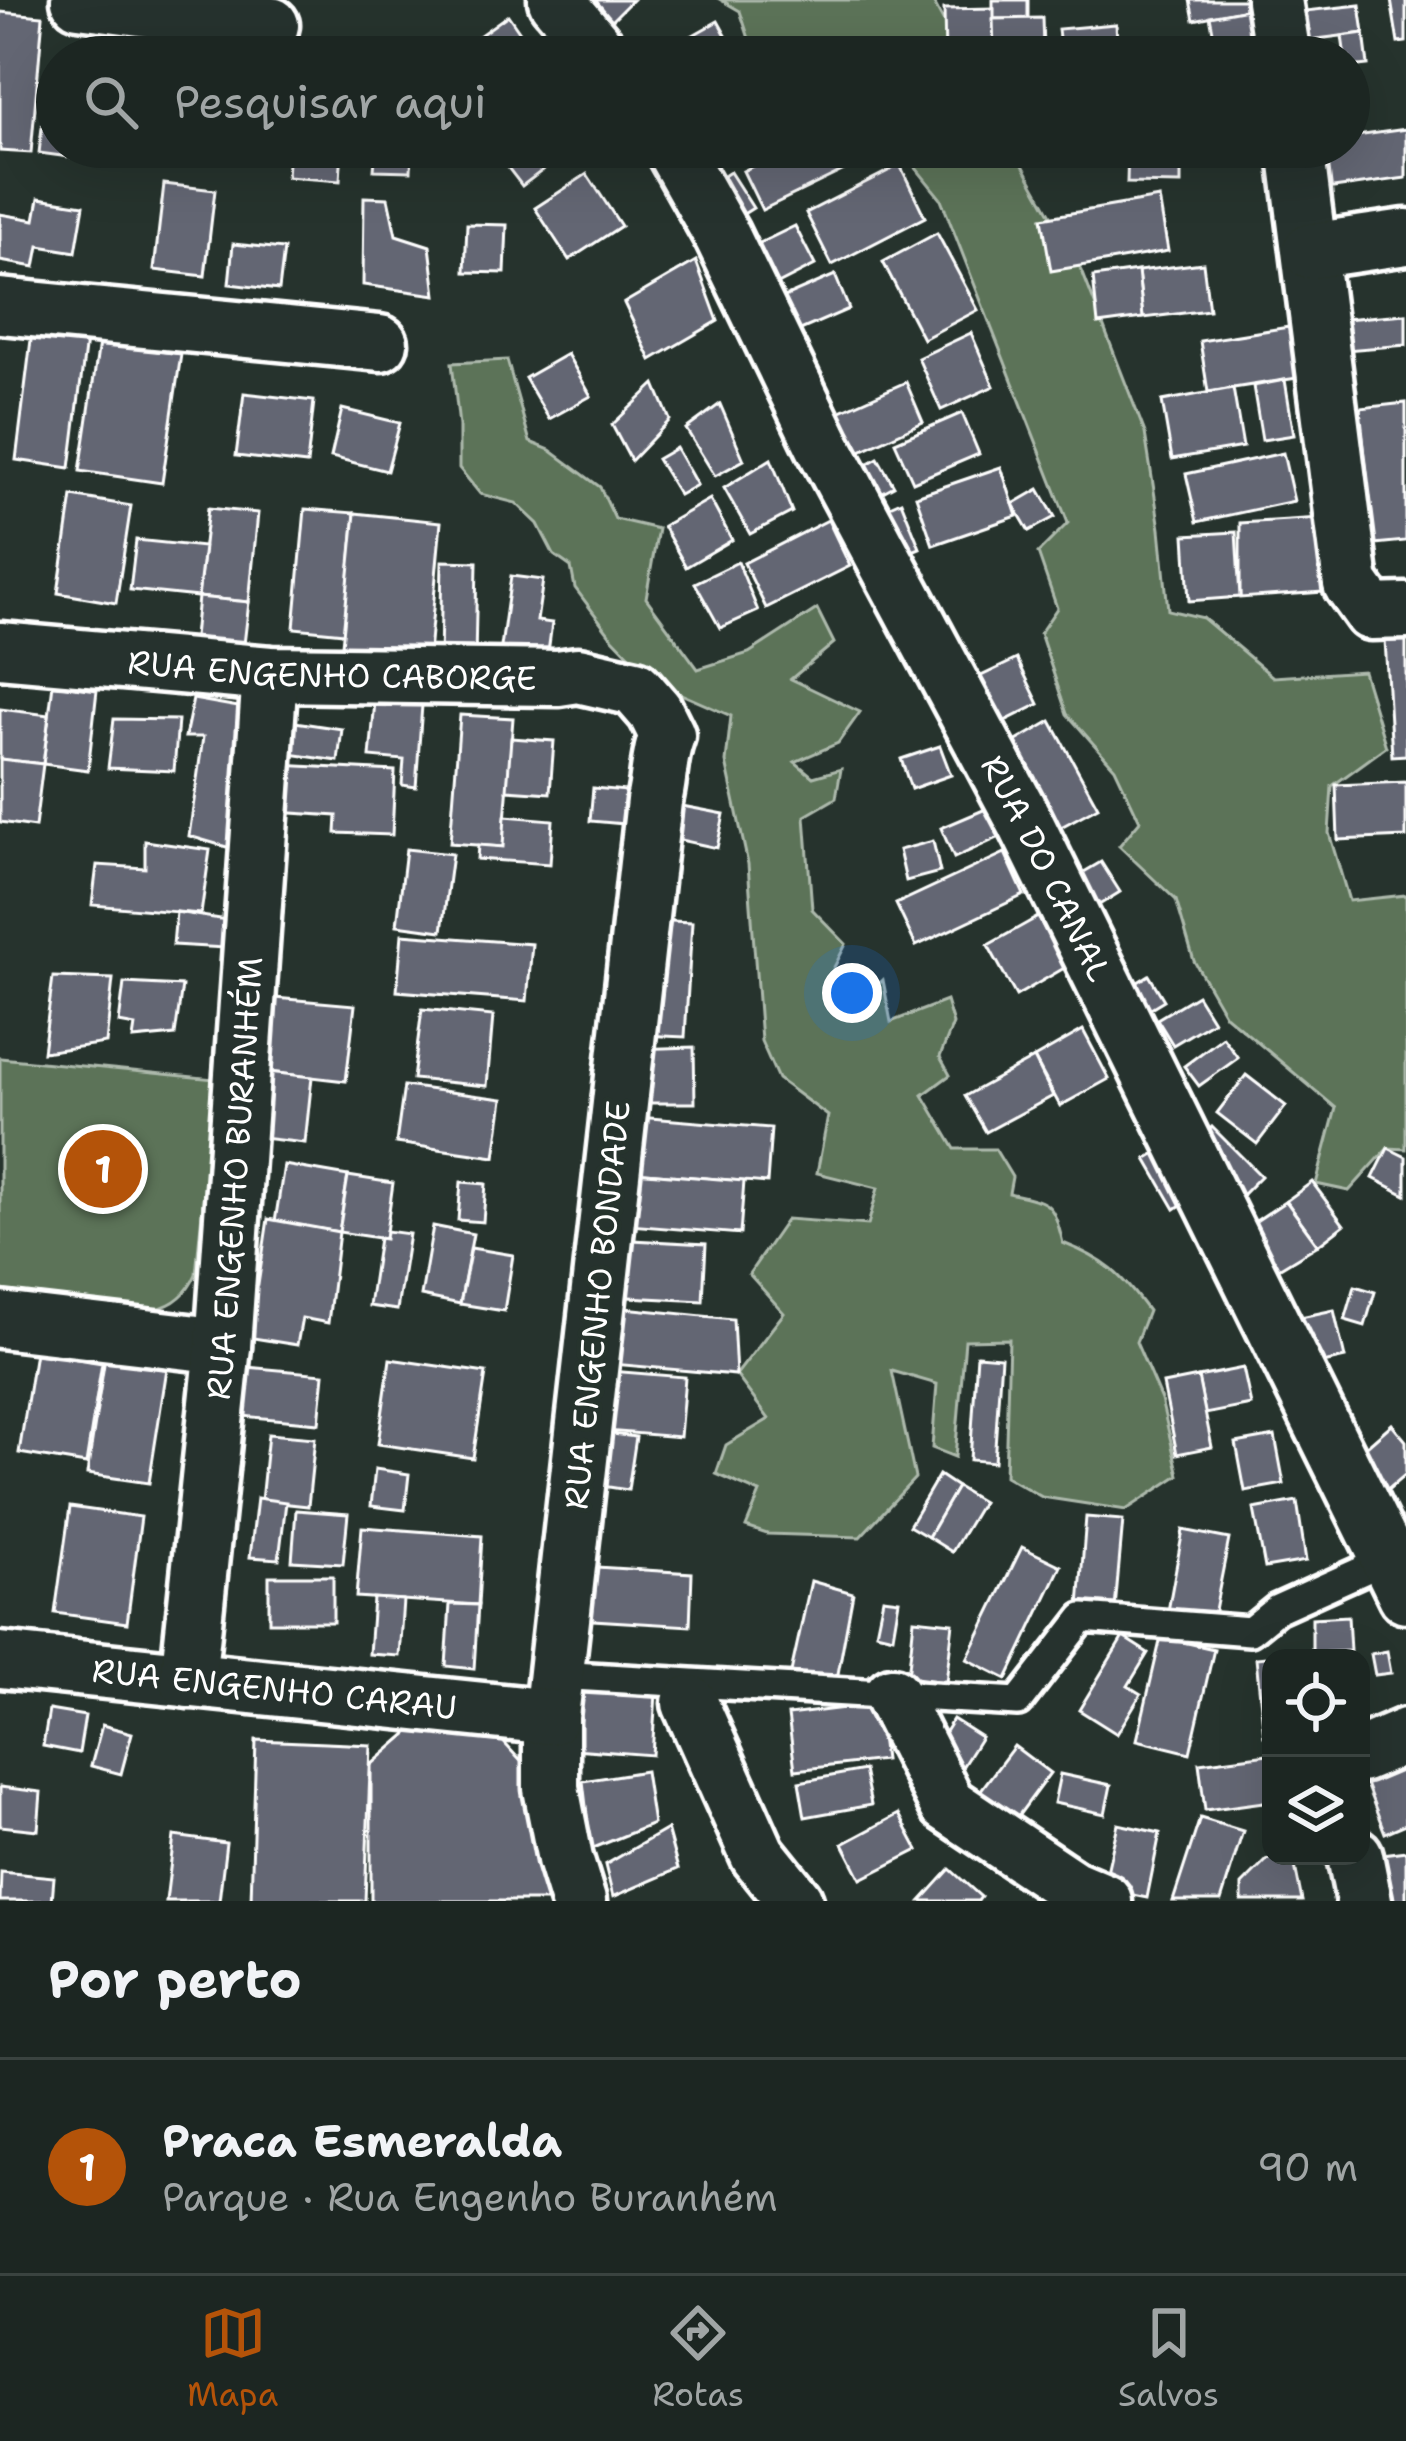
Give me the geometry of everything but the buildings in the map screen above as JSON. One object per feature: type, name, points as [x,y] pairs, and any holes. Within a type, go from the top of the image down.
[{"type":"street","points":[[79,0],[272,25]]},
{"type":"street","points":[[556,0],[586,36]]},
{"type":"street","points":[[1274,0],[1279,36]]},
{"type":"street","name":"RUA DO CANAL","points":[[684,168],[1024,822],[1397,1577]]},
{"type":"street","points":[[1298,168],[1351,584],[1385,606]]},
{"type":"street","points":[[1310,251],[1406,237]]},
{"type":"street","points":[[0,306],[380,344]]},
{"type":"street","name":"RUA ENGENHO CABORGE","points":[[0,650],[270,674],[578,675],[635,688],[655,711]]},
{"type":"street","name":"RUA ENGENHO BURANHÉM","points":[[188,1680],[223,1346],[270,674]]},
{"type":"street","name":"RUA ENGENHO BONDADE","points":[[578,1901],[551,1788],[554,1696],[660,778],[658,758],[667,735],[655,711]]},
{"type":"street","points":[[0,1320],[223,1346]]},
{"type":"street","name":"RUA ENGENHO CARAU","points":[[0,1660],[188,1680],[554,1696]]},
{"type":"street","points":[[892,1695],[947,1804],[1071,1887],[1104,1901]]},
{"type":"street","points":[[690,1703],[758,1855],[795,1901]]},
{"type":"street","points":[[1370,1751],[1406,1736]]},
{"type":"street","points":[[1357,1865],[1364,1901]]},
{"type":"lane","points":[[554,1696],[892,1695],[1018,1702],[1083,1618],[1250,1631],[1277,1610],[1397,1577]]},
{"type":"green space","points":[[721,0],[932,0],[952,36],[748,36],[740,11]]},
{"type":"green space","points":[[916,168],[1025,168],[1082,271],[1145,433],[1168,610],[1203,618],[1273,677],[1363,671],[1386,747],[1332,786],[1329,833],[1349,901],[1406,895],[1406,1149],[1388,1148],[1349,1191],[1316,1184],[1336,1108],[1225,1015],[1194,961],[1176,900],[1119,846],[1140,821],[1115,768],[1067,714],[1040,633],[1057,608],[1038,553],[1068,523],[941,199]]},
{"type":"green space","points":[[507,360],[530,442],[550,450],[600,487],[615,519],[658,529],[646,598],[698,669],[749,653],[817,609],[834,643],[791,679],[860,712],[838,743],[795,762],[813,777],[841,769],[836,798],[805,816],[812,909],[846,944],[828,979],[868,994],[883,980],[891,1022],[946,1001],[953,1024],[940,1057],[950,1075],[923,1095],[955,1149],[995,1149],[1012,1177],[1009,1193],[1048,1206],[1063,1243],[1111,1270],[1148,1311],[1136,1342],[1161,1400],[1179,1475],[1126,1510],[1042,1497],[1005,1476],[1009,1339],[965,1340],[955,1457],[932,1448],[937,1384],[892,1371],[915,1478],[860,1537],[767,1534],[746,1527],[760,1493],[716,1474],[726,1445],[769,1419],[736,1375],[784,1313],[749,1274],[787,1219],[868,1225],[878,1188],[817,1173],[828,1116],[778,1079],[761,1041],[748,864],[726,762],[731,716],[656,683],[611,636],[575,588],[571,567],[554,555],[538,524],[516,503],[480,494],[459,468],[452,363]]},
{"type":"green space","points":[[0,1058],[215,1079],[196,1274],[175,1301],[155,1309],[0,1296]]},
{"type":"place","name":"Praca Esmeralda","points":[[103,1169]]}]
